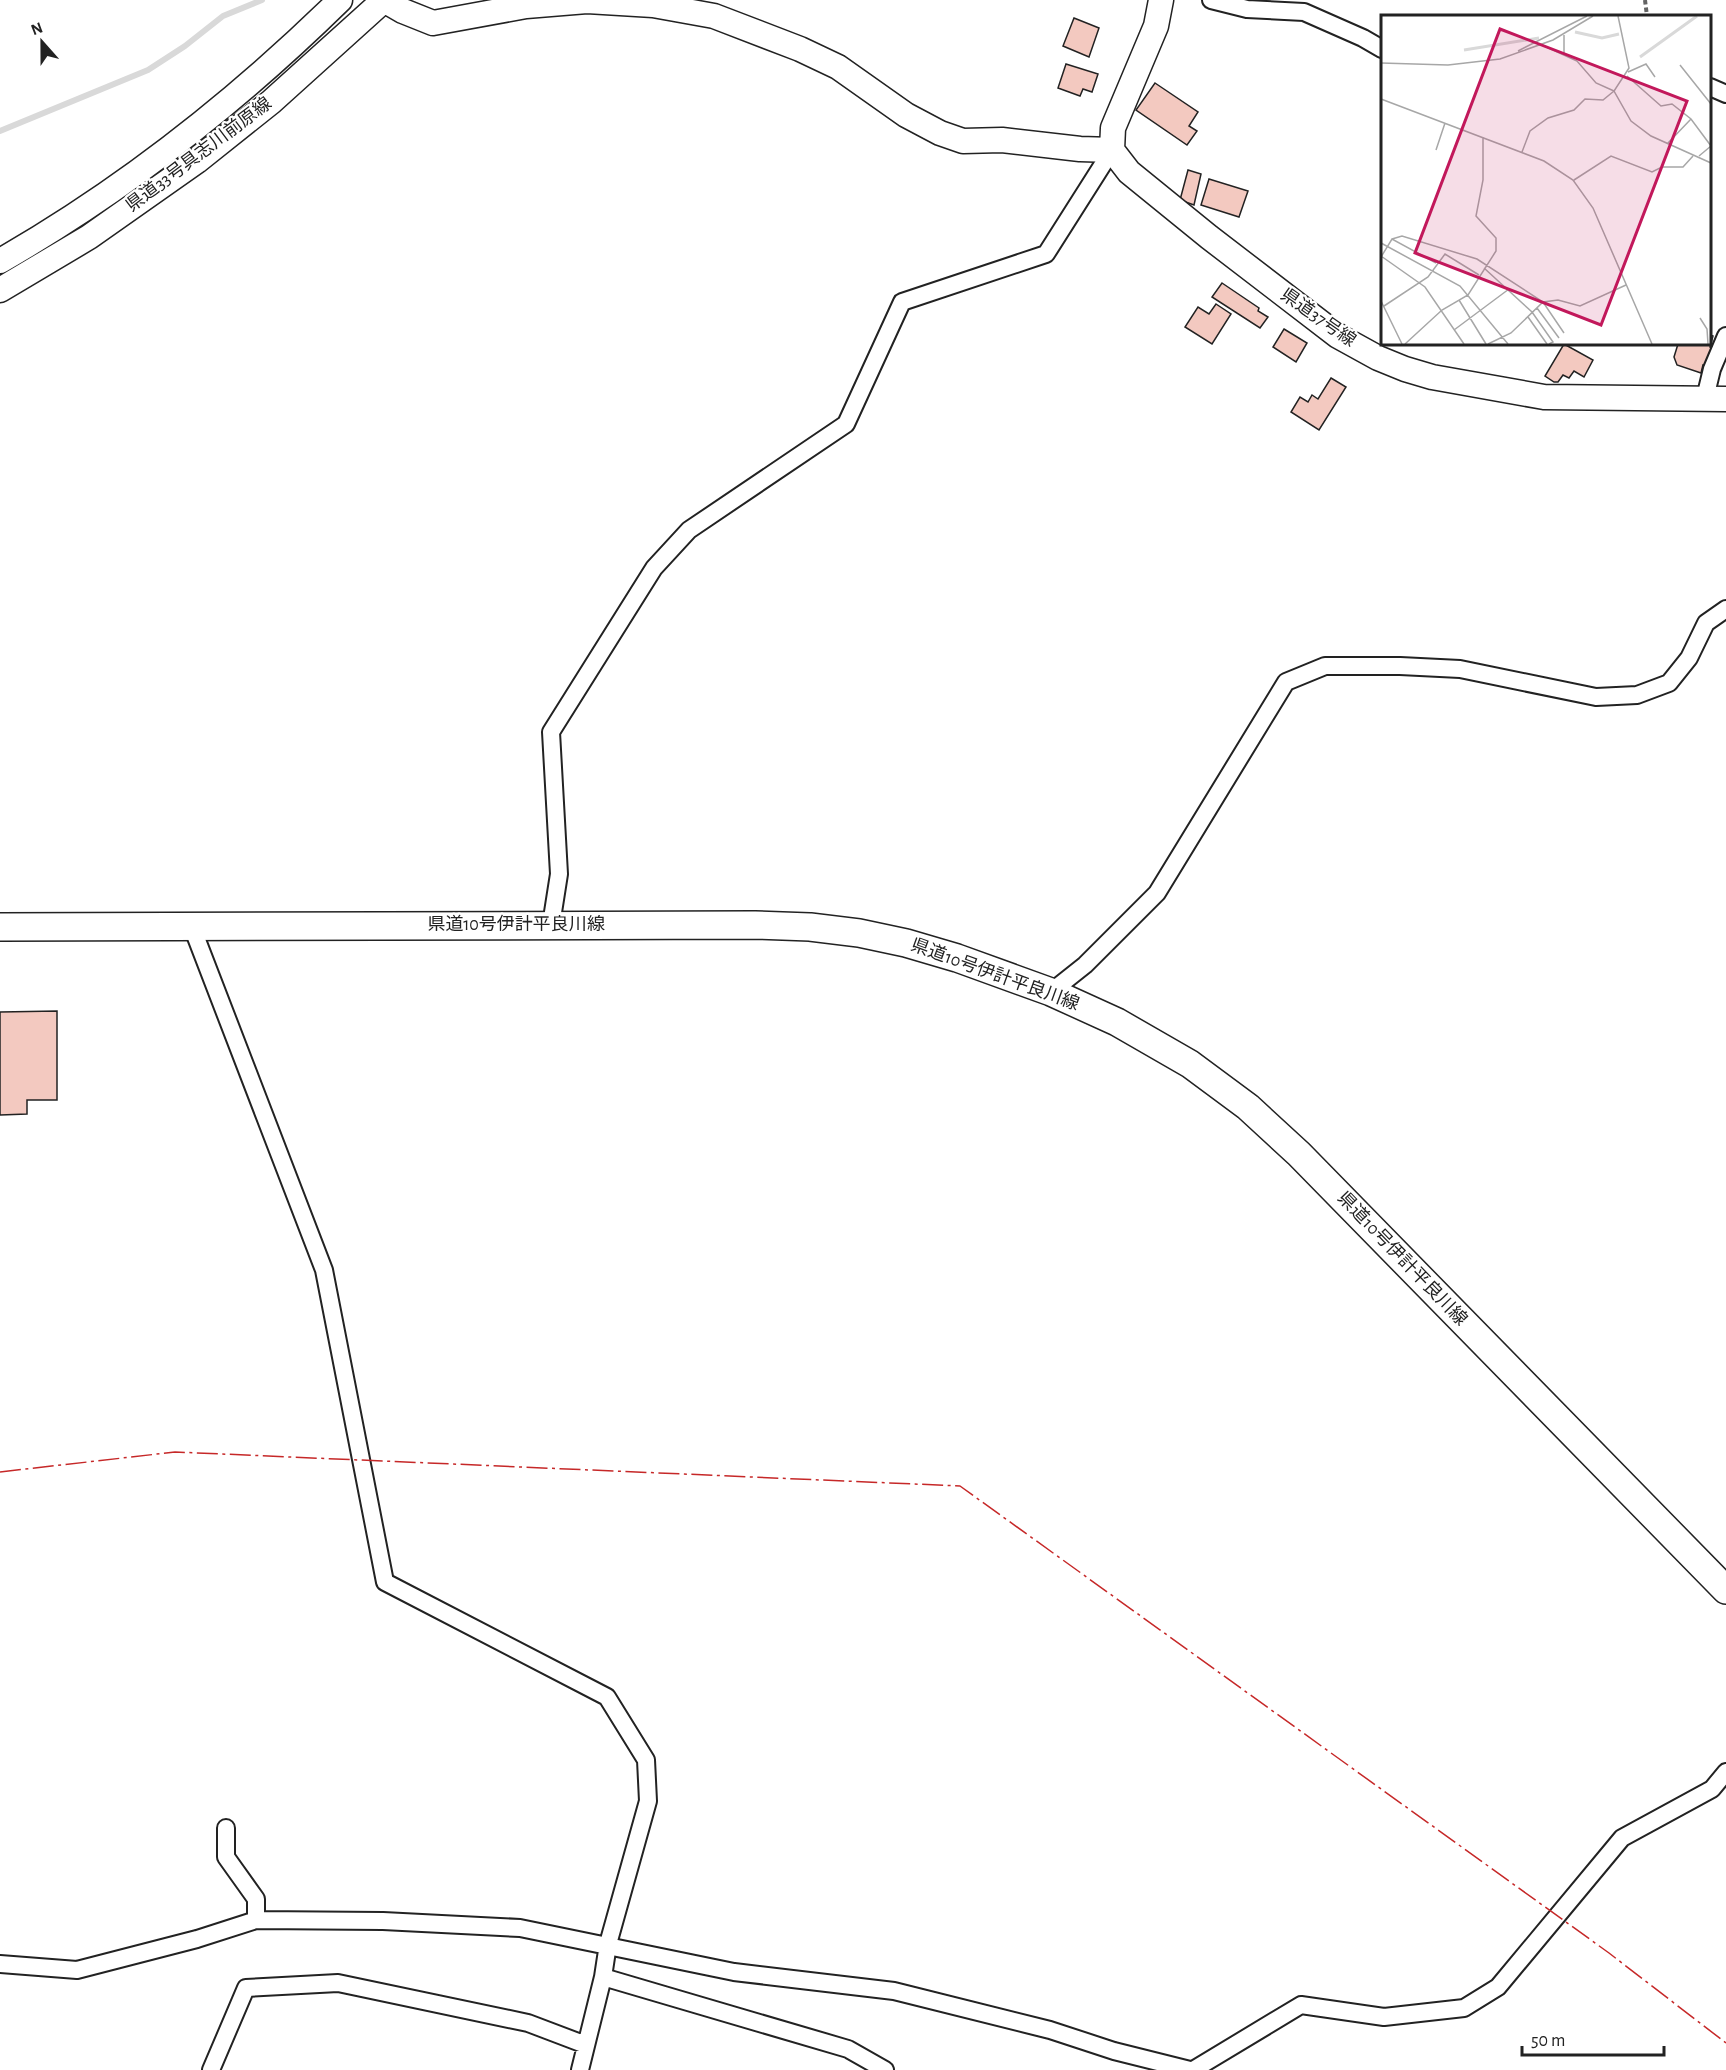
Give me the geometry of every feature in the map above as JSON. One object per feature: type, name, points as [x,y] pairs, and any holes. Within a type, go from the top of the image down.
[{"type":"main road","name":"県道33号具志川前原線","points":[[0,261],[103,196],[176,143],[242,90],[340,0]]},
{"type":"main road","name":"県道33号具志川前原線","points":[[0,290],[89,237],[197,161],[271,102],[384,0]]},
{"type":"main road","points":[[384,0],[403,11],[433,23],[526,6],[587,0],[653,5],[714,16],[800,49],[838,67],[906,115],[940,133],[963,141],[1002,140],[1080,149],[1112,150],[1113,128],[1156,26],[1161,0]]},
{"type":"main road","name":"県道37号線","points":[[1112,150],[1129,172],[1209,237],[1338,336],[1378,358],[1405,369],[1432,376],[1544,397],[1716,399]]},
{"type":"main road","name":"県道10号伊計平良川線","points":[[0,927],[755,925],[810,927],[859,933],[906,943],[957,958],[1051,992],[1145,1037],[1190,1064],[1248,1107],[1299,1154],[1726,1590]]},
{"type":"street","points":[[1211,0],[1247,9],[1304,12],[1381,48]]},
{"type":"street","points":[[1711,87],[1726,94]]},
{"type":"street","points":[[551,925],[559,874],[551,732],[654,568],[689,530],[846,424],[902,302],[1046,254],[1112,150]]},
{"type":"street","points":[[1716,399],[1712,369],[1726,336]]},
{"type":"street","points":[[1051,992],[1085,964],[1157,893],[1286,682],[1326,666],[1400,666],[1460,669],[1596,697],[1637,695],[1669,683],[1689,658],[1706,623],[1726,609]]},
{"type":"street","points":[[192,927],[324,1270],[385,1582],[607,1697],[646,1760],[648,1802],[608,1944],[603,1977],[580,2070]]},
{"type":"street","points":[[0,1964],[77,1970],[197,1939],[256,1920],[383,1920],[520,1928],[608,1944],[734,1972],[894,1991],[1050,2030],[1191,2070],[1301,2005],[1384,2017],[1464,2008],[1498,1987],[1622,1838],[1712,1789],[1726,1772]]},
{"type":"street","points":[[226,1828],[226,1857],[256,1899],[256,1920]]},
{"type":"street","points":[[603,1977],[848,2049],[878,2068]]},
{"type":"street","points":[[211,2070],[246,1988],[338,1983],[528,2024],[586,2045]]},
{"type":"path","points":[[1645,0],[1647,15]]},
{"type":"building","points":[[1074,18],[1099,28],[1089,57],[1063,46]]},
{"type":"building","points":[[1066,64],[1098,74],[1092,92],[1083,89],[1080,96],[1058,88]]},
{"type":"building","points":[[1155,83],[1198,112],[1189,126],[1197,131],[1187,145],[1136,110]]},
{"type":"building","points":[[1188,170],[1201,174],[1194,205],[1180,200]]},
{"type":"building","points":[[1209,179],[1248,191],[1239,217],[1201,205]]},
{"type":"building","points":[[1222,283],[1259,308],[1258,311],[1268,317],[1260,328],[1212,297]]},
{"type":"building","points":[[1216,304],[1231,314],[1212,344],[1185,327],[1198,307],[1209,314]]},
{"type":"building","points":[[1284,329],[1307,343],[1296,362],[1273,347]]},
{"type":"building","points":[[1563,345],[1593,360],[1584,377],[1574,371],[1569,378],[1563,375],[1558,382],[1554,382],[1545,376]]},
{"type":"building","points":[[1678,345],[1711,345],[1710,347],[1715,349],[1707,366],[1703,365],[1701,373],[1677,365],[1674,357]]},
{"type":"building","points":[[1331,378],[1346,387],[1319,430],[1291,412],[1300,397],[1308,402],[1312,395],[1318,399]]},
{"type":"building","points":[[57,1011],[57,1100],[27,1100],[27,1114],[0,1115],[0,1012]]},
{"type":"waterway","points":[[0,131],[148,70],[185,46],[223,16],[262,0]]},
{"type":"power","points":[[0,1472],[175,1452],[960,1486],[1609,1953],[1726,2043]]}]
